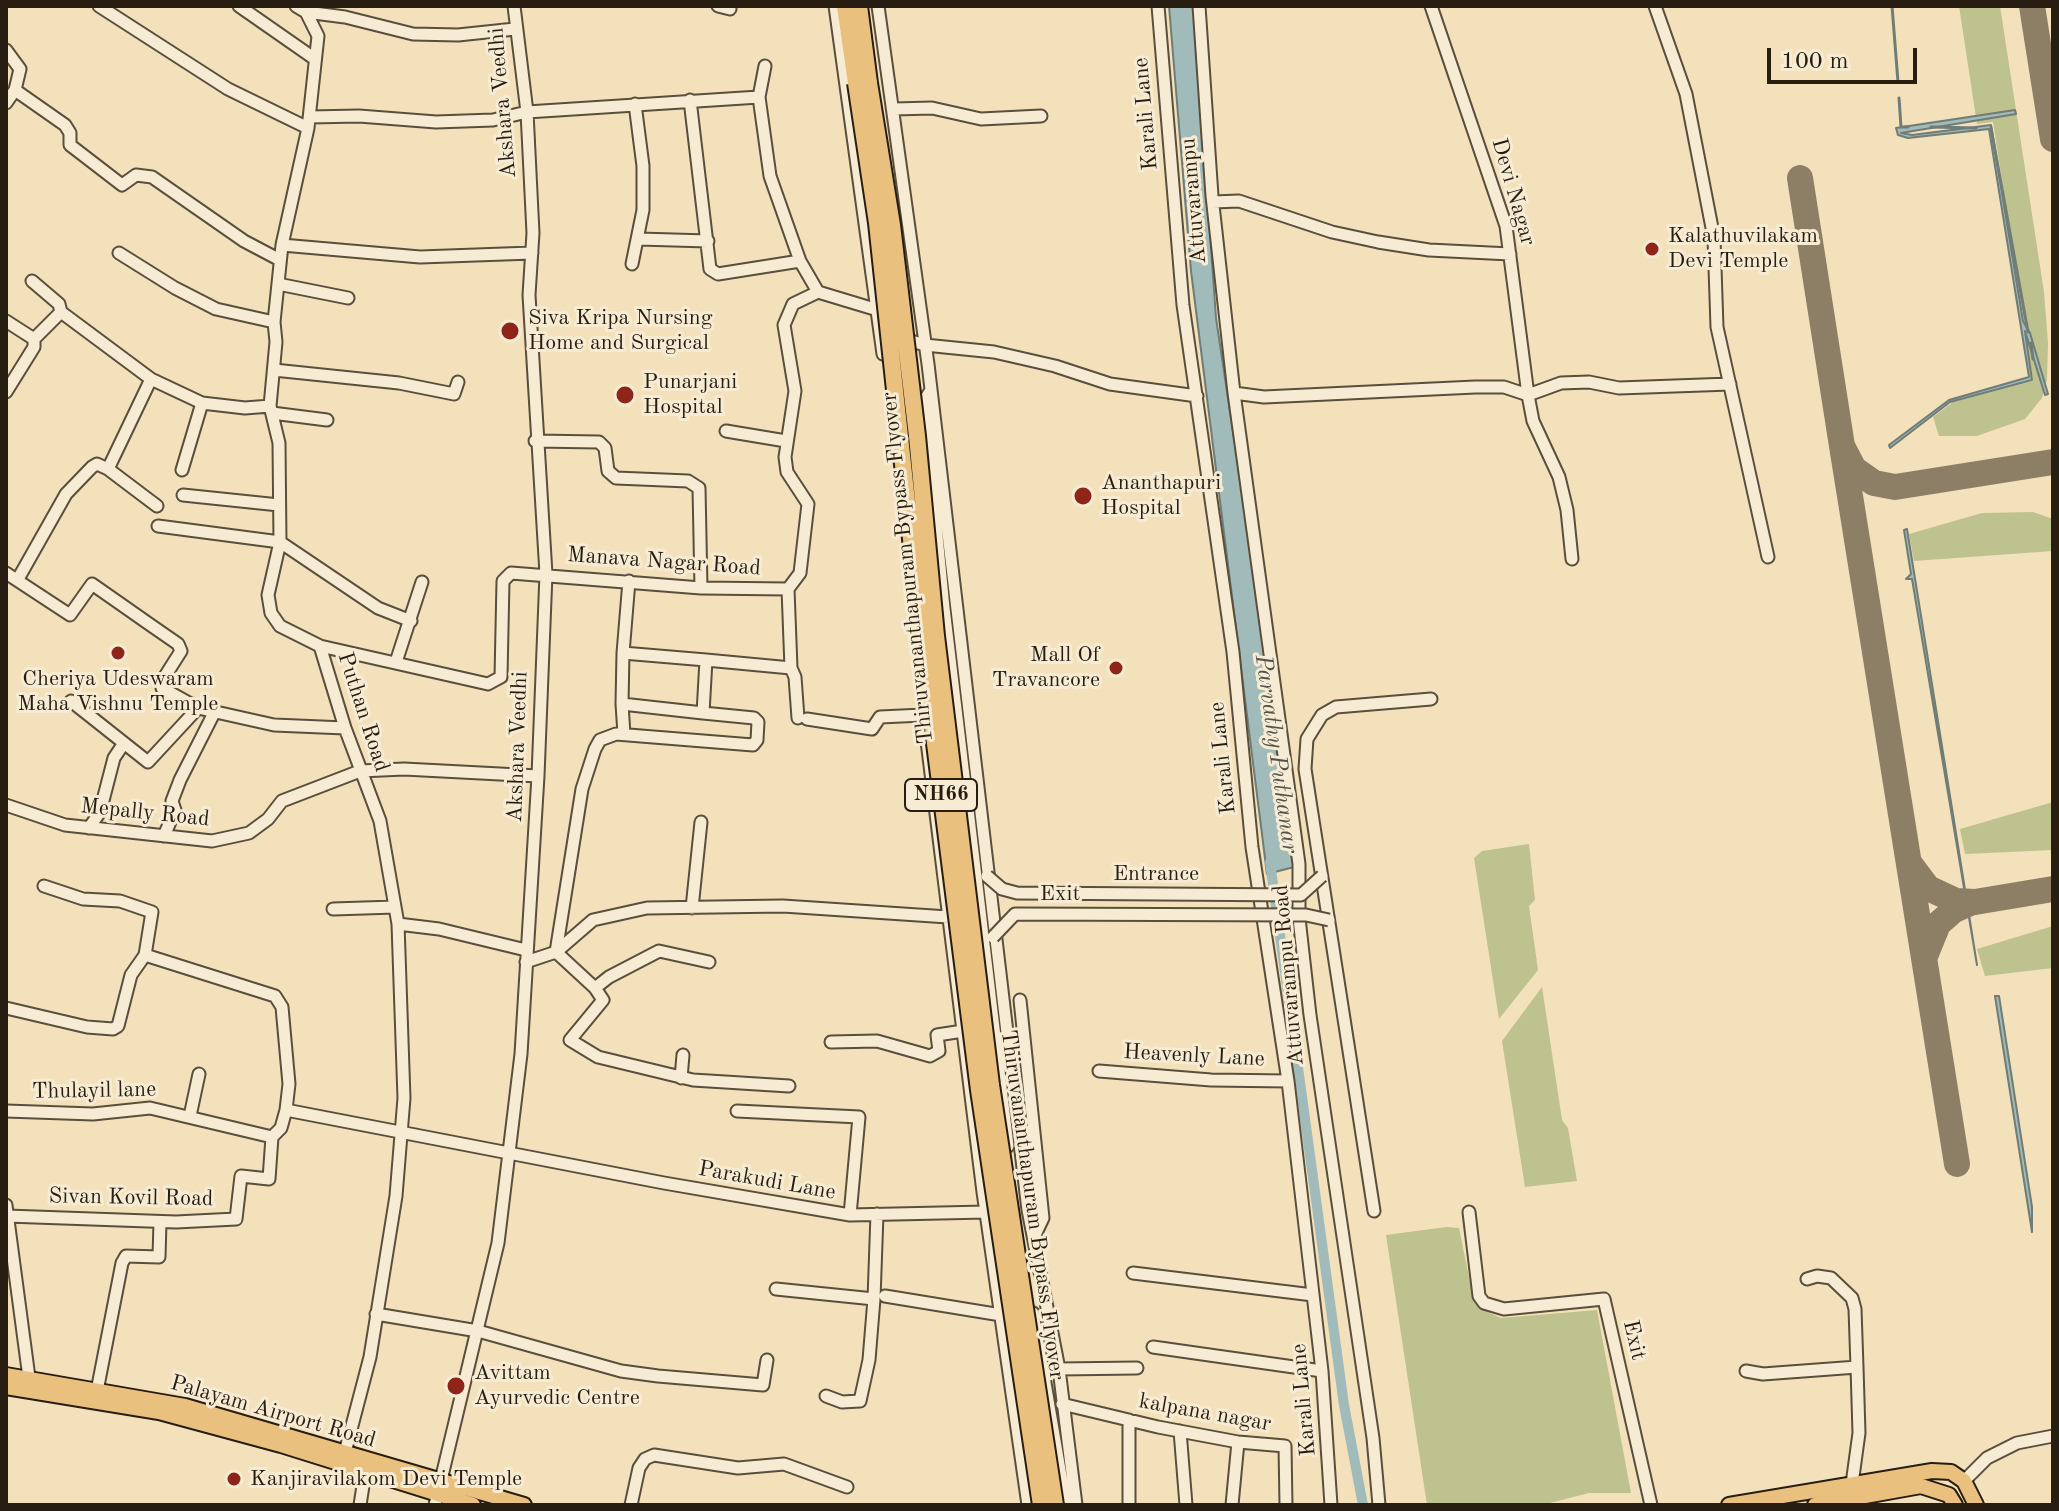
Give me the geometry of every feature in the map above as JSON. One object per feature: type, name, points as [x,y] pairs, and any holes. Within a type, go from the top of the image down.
[{"type":"highway","name":"Thiruvananthapuram Bypass Flyover","points":[[845,6],[894,240],[936,636],[991,1085],[1055,1505]]},
{"type":"highway","name":"Thiruvananthapuram Bypass Flyover","points":[[859,6],[863,83],[922,641],[979,1090],[1041,1505]]},
{"type":"main road","name":"Palayam Airport Road","points":[[6,1375],[30,1384],[159,1412],[344,1459],[365,1473],[473,1505]]},
{"type":"main road","name":"Palayam Airport Road","points":[[6,1387],[30,1384],[97,1391],[185,1406],[438,1494],[524,1505]]},
{"type":"main road","points":[[1729,1505],[1932,1471],[1951,1472],[1964,1481],[1976,1505]]},
{"type":"main road","points":[[1815,1505],[1921,1486],[1949,1495],[1955,1505]]},
{"type":"street","points":[[99,6],[228,89],[309,123],[373,117],[436,122],[493,120],[527,112],[759,97]]},
{"type":"street","points":[[239,6],[315,59]]},
{"type":"street","name":"Akshara Veedhi","points":[[438,1494],[498,1243],[521,1054],[538,776],[546,574],[535,441],[534,341],[529,295],[532,253],[527,112],[514,6]]},
{"type":"street","points":[[835,6],[883,354],[948,917],[1028,1505]]},
{"type":"street","points":[[878,6],[931,390],[993,937],[1021,1153],[1059,1369],[1076,1505]]},
{"type":"street","name":"Karali Lane","points":[[1158,6],[1183,305],[1233,652],[1252,847],[1288,1081],[1322,1371],[1331,1505]]},
{"type":"street","name":"Attuvarampu","points":[[1199,6],[1213,202],[1234,393]]},
{"type":"street","name":"Devi Nagar","points":[[1431,6],[1465,96],[1506,226],[1533,421],[1562,488],[1572,559]]},
{"type":"street","points":[[1655,6],[1686,94],[1707,192],[1714,238],[1717,327],[1768,557]]},
{"type":"street","points":[[301,9],[413,34],[458,35],[515,29]]},
{"type":"street","name":"Puthan Road","points":[[301,9],[318,36],[309,123],[282,245],[274,322],[271,410],[279,443],[280,542],[268,595],[271,613],[280,626],[320,646],[345,728],[380,821],[398,924],[404,1098],[396,1196],[362,1392],[344,1459]]},
{"type":"street","points":[[6,50],[20,69],[15,90],[6,103]]},
{"type":"street","points":[[765,66],[759,97],[770,176],[800,261],[818,292],[885,314],[905,314],[919,303]]},
{"type":"street","points":[[15,90],[65,125],[70,133],[70,145],[122,185],[136,175],[152,177],[244,241],[280,260]]},
{"type":"street","points":[[690,100],[709,266],[718,274],[800,261]]},
{"type":"street","points":[[632,264],[639,239],[643,166],[635,104]]},
{"type":"street","points":[[894,109],[932,108],[981,119],[1041,116]]},
{"type":"street","points":[[1213,202],[1239,201],[1332,232],[1378,242],[1429,250],[1510,254]]},
{"type":"street","points":[[639,239],[708,241]]},
{"type":"street","points":[[282,245],[420,257],[532,253]]},
{"type":"street","points":[[119,253],[216,309],[274,322]]},
{"type":"street","points":[[32,281],[59,304],[61,312],[151,379],[202,403],[327,420]]},
{"type":"street","points":[[278,284],[348,298]]},
{"type":"street","name":"Manava Nagar Road","points":[[396,662],[480,683],[497,682],[501,671],[503,581],[511,573],[701,588],[788,589],[800,573],[808,504],[787,472],[786,441],[795,391],[784,325],[793,304],[818,292]]},
{"type":"street","points":[[6,392],[34,347],[34,339],[61,312]]},
{"type":"street","points":[[6,321],[34,339]]},
{"type":"street","points":[[883,354],[893,341],[901,338],[925,345],[994,352],[1055,366],[1110,384],[1197,396]]},
{"type":"street","points":[[274,370],[399,383],[454,394],[458,382]]},
{"type":"street","points":[[108,469],[151,379]]},
{"type":"street","points":[[1234,393],[1264,397],[1417,387],[1504,387],[1528,395],[1561,383],[1589,382],[1619,388],[1730,384]]},
{"type":"street","points":[[931,390],[924,401],[944,608],[1017,1230],[1066,1505]]},
{"type":"street","name":"Attuvarampu Road","points":[[1234,393],[1299,864],[1299,918],[1310,1015],[1379,1505]]},
{"type":"street","points":[[182,470],[202,403]]},
{"type":"street","points":[[726,431],[786,441]]},
{"type":"street","points":[[535,441],[599,442],[605,448],[608,471],[616,478],[688,481],[699,488],[701,588]]},
{"type":"street","points":[[18,579],[73,483],[97,464],[157,506]]},
{"type":"street","points":[[183,495],[279,505]]},
{"type":"street","points":[[158,526],[280,542],[378,608],[411,621]]},
{"type":"street","points":[[6,573],[70,615],[92,584],[178,644],[181,651],[162,681],[162,688],[198,708],[274,725],[345,728]]},
{"type":"street","points":[[624,734],[623,653],[629,581]]},
{"type":"street","points":[[320,646],[396,662],[422,582]]},
{"type":"street","points":[[788,589],[791,668],[803,718],[872,729],[880,717],[923,715]]},
{"type":"street","points":[[623,653],[791,668]]},
{"type":"street","points":[[703,713],[706,660]]},
{"type":"street","points":[[1374,1211],[1305,769],[1307,739],[1322,715],[1336,707],[1431,699]]},
{"type":"street","points":[[71,701],[148,762],[198,708]]},
{"type":"street","points":[[556,952],[582,789],[600,740],[624,734],[753,745],[757,740],[758,722],[754,718],[622,704]]},
{"type":"street","points":[[164,836],[175,810],[172,801],[180,780],[214,713]]},
{"type":"street","points":[[89,828],[100,812],[114,758],[124,743]]},
{"type":"street","name":"Mepally Road","points":[[6,805],[65,825],[212,841],[249,833],[268,819],[282,801],[360,771],[404,769],[538,776]]},
{"type":"street","points":[[692,908],[701,822]]},
{"type":"street","name":"Entrance","points":[[987,876],[1002,889],[1017,893],[1301,895],[1322,876]]},
{"type":"street","points":[[6,1008],[87,1027],[113,1029],[118,1026],[131,975],[145,955],[152,912],[120,901],[83,899],[44,886]]},
{"type":"street","points":[[398,924],[439,929],[526,956],[556,952],[593,920],[625,910],[783,906],[948,917]]},
{"type":"street","points":[[333,909],[395,907]]},
{"type":"street","name":"Exit","points":[[993,937],[1015,914],[1306,915],[1329,920]]},
{"type":"street","points":[[595,988],[609,977],[659,951],[709,962]]},
{"type":"street","points":[[556,952],[595,988],[603,1000],[570,1040],[574,1045],[598,1057],[681,1078],[789,1086]]},
{"type":"street","points":[[145,955],[275,996],[282,1007],[289,1084],[281,1128],[272,1137]]},
{"type":"street","points":[[1020,1000],[1043,1218],[1035,1235]]},
{"type":"street","points":[[831,1042],[877,1041],[930,1056],[939,1051],[937,1035],[963,1031]]},
{"type":"street","points":[[681,1078],[683,1055]]},
{"type":"street","name":"Heavenly Lane","points":[[1099,1071],[1211,1080],[1288,1081]]},
{"type":"street","points":[[190,1116],[199,1074]]},
{"type":"street","name":"Thulayil lane","points":[[6,1111],[93,1114],[150,1108],[272,1137]]},
{"type":"street","points":[[286,1110],[400,1132]]},
{"type":"street","name":"Parakudi Lane","points":[[400,1132],[850,1215],[859,1117],[737,1111]]},
{"type":"street","name":"Sivan Kovil Road","points":[[7,1210],[160,1222],[236,1219],[241,1176],[269,1179],[272,1137]]},
{"type":"street","points":[[7,1210],[30,1384]]},
{"type":"street","points":[[850,1215],[986,1212]]},
{"type":"street","name":"Exit","points":[[1469,1212],[1479,1296],[1484,1303],[1504,1309],[1604,1299],[1651,1505]]},
{"type":"street","points":[[826,1396],[842,1402],[860,1401],[879,1297],[877,1214]]},
{"type":"street","points":[[97,1391],[122,1263],[126,1256],[159,1257],[160,1222]]},
{"type":"street","points":[[1133,1273],[1313,1295]]},
{"type":"street","points":[[1807,1279],[1817,1276],[1831,1278],[1847,1292],[1855,1309],[1859,1433],[1852,1484]]},
{"type":"street","points":[[776,1289],[879,1297],[1001,1315]]},
{"type":"street","points":[[376,1314],[478,1331],[621,1371],[658,1376],[763,1385],[767,1360]]},
{"type":"street","points":[[1153,1347],[1322,1371]]},
{"type":"street","points":[[1746,1371],[1763,1374],[1857,1367]]},
{"type":"street","points":[[1059,1369],[1137,1368]]},
{"type":"street","name":"kalpana nagar","points":[[1062,1404],[1238,1442],[1285,1446],[1286,1505]]},
{"type":"street","points":[[1129,1420],[1129,1505]]},
{"type":"street","points":[[1180,1431],[1186,1505]]},
{"type":"street","points":[[1964,1481],[1987,1458],[2017,1443],[2053,1436]]},
{"type":"street","points":[[1232,1505],[1238,1442]]},
{"type":"street","points":[[631,1505],[639,1468],[645,1459],[654,1455],[738,1468],[784,1464],[847,1487]]},
{"type":"street","points":[[360,1505],[365,1473]]},
{"type":"green space","points":[[1959,6],[2000,6],[2044,292],[2047,380],[2042,398],[2025,419],[1977,436],[1939,436],[1933,417],[1953,402],[2033,381],[1993,122],[1977,124]]},
{"type":"green space","points":[[2033,512],[2053,519],[2053,551],[1914,561],[1909,534],[1982,513]]},
{"type":"green space","points":[[2053,802],[2053,850],[1965,854],[1960,829]]},
{"type":"green space","points":[[1529,844],[1535,900],[1529,906],[1538,970],[1499,1019],[1474,858],[1482,851]]},
{"type":"green space","points":[[2053,926],[2053,968],[1985,976],[1977,949]]},
{"type":"green space","points":[[1542,987],[1562,1120],[1568,1128],[1577,1181],[1525,1187],[1502,1041]]},
{"type":"green space","points":[[1459,1228],[1473,1297],[1483,1310],[1501,1318],[1597,1310],[1631,1493],[1589,1493],[1542,1505],[1427,1505],[1386,1235]]},
{"type":"water","points":[[1169,6],[1194,6],[1216,318],[1298,866],[1267,874],[1191,271]]},
{"type":"water","points":[[2015,110],[2016,114],[1901,133],[1912,135],[1991,125],[2023,321],[2030,333],[2048,394],[2045,395],[2025,331],[2032,380],[1950,402],[1890,448],[1889,445],[1949,400],[2029,377],[1989,129],[1908,138],[1898,135],[1896,128]]},
{"type":"water","points":[[1907,529],[1977,965],[1912,579],[1906,579],[1911,574],[1904,530]]},
{"type":"water","points":[[1995,996],[1999,996],[2032,1207],[2032,1232]]},
{"type":"waterway","points":[[1892,6],[1898,82]]},
{"type":"waterway","points":[[1899,98],[1901,127],[1908,127]]},
{"type":"waterway","points":[[1931,127],[1976,128]]},
{"type":"waterway","points":[[1991,128],[2028,332]]},
{"type":"waterway","points":[[2031,343],[2033,359]]},
{"type":"waterway","name":"Parvathy Puthanar","points":[[1270,862],[1344,1405],[1363,1505]]},
{"type":"taxiway","points":[[2032,6],[2053,139]]},
{"type":"taxiway","points":[[1800,178],[1842,446],[1854,469],[1874,483],[1895,487],[2053,462]]},
{"type":"taxiway","points":[[1842,446],[1957,1164]]},
{"type":"taxiway","points":[[1910,864],[1928,888],[1956,901],[1975,902],[2053,889]]},
{"type":"taxiway","points":[[1925,956],[1938,924],[1954,910],[1972,902],[1968,903]]},
{"type":"place","name":"Kalathuvilakam Devi Temple","points":[[1652,249]]},
{"type":"place","name":"Siva Kripa Nursing Home and Surgical","points":[[510,331]]},
{"type":"place","name":"Punarjani Hospital","points":[[625,395]]},
{"type":"place","name":"Ananthapuri Hospital","points":[[1083,496]]},
{"type":"place","name":"Cheriya Udeswaram Maha Vishnu Temple","points":[[118,653]]},
{"type":"place","name":"Mall Of Travancore","points":[[1116,668]]},
{"type":"place","name":"Avittam Ayurvedic Centre","points":[[456,1386]]},
{"type":"place","name":"Kanjiravilakom Devi Temple","points":[[234,1479]]}]
